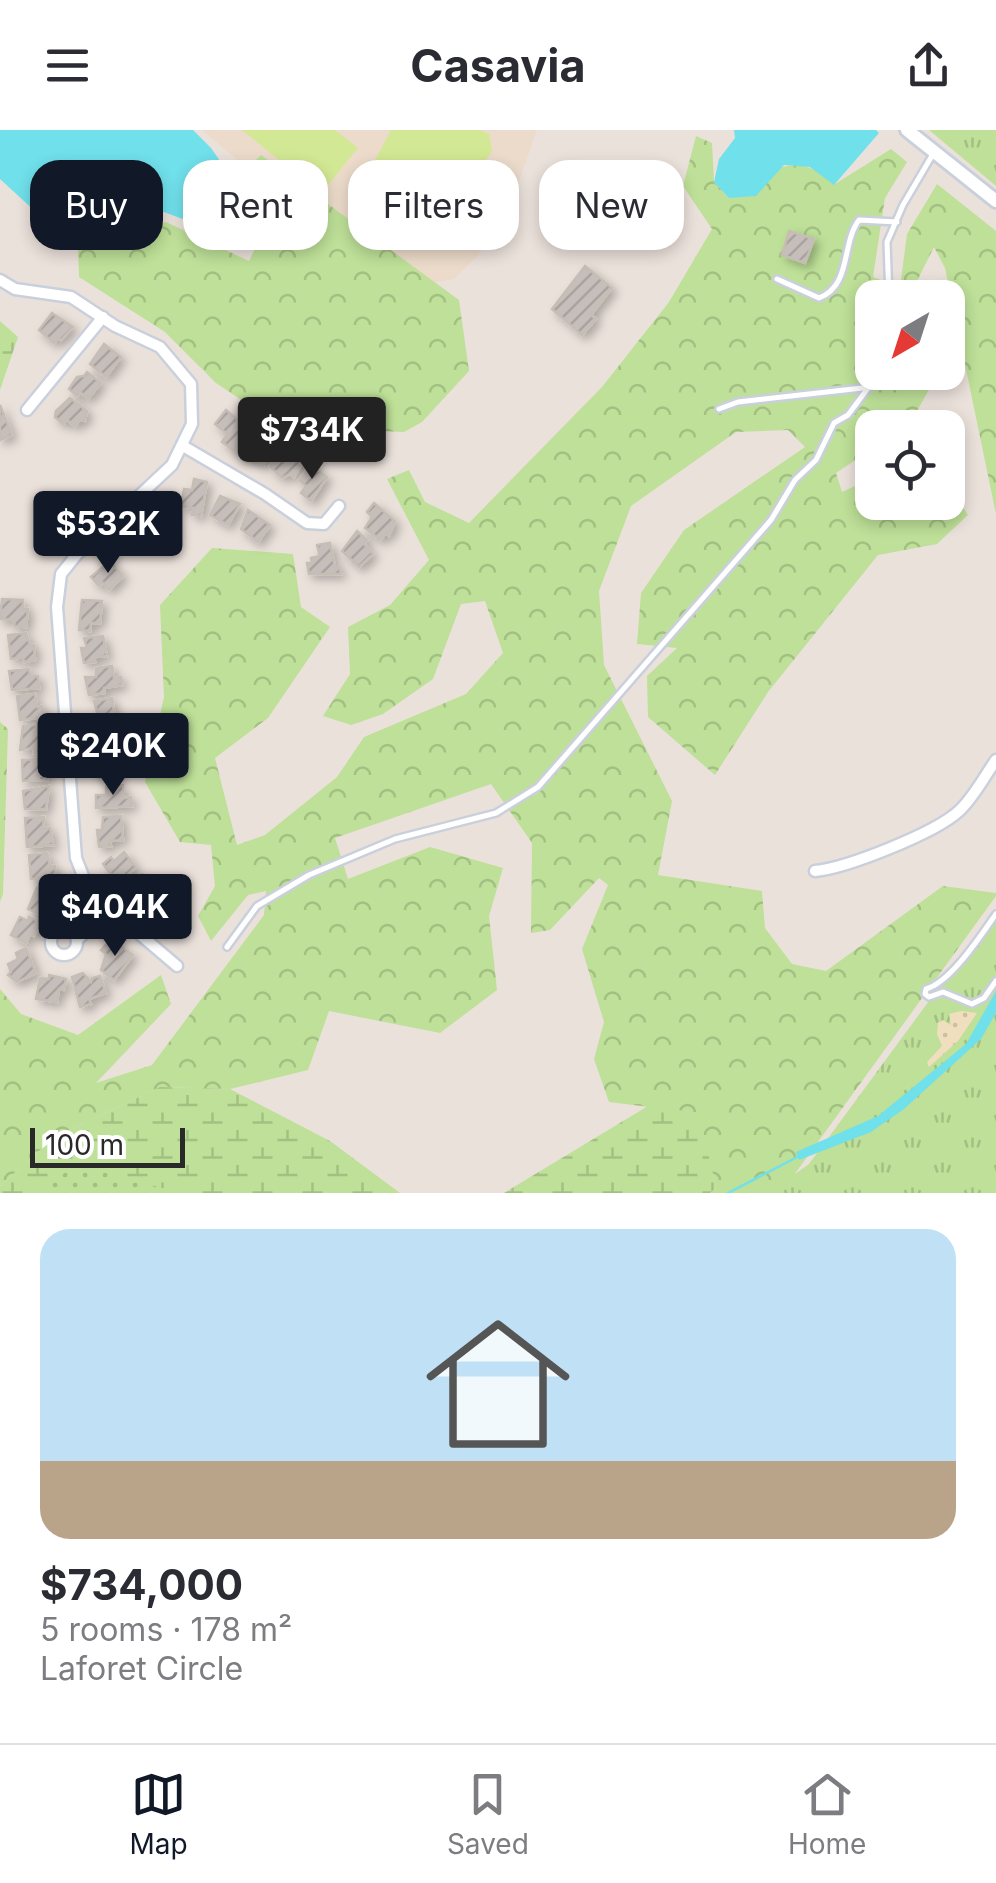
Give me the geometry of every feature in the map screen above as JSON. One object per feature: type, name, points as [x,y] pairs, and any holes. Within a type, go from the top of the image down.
[{"type":"street","points":[[907,130],[996,201]]},
{"type":"street","points":[[0,280],[15,289],[71,297],[102,318],[160,347],[191,384],[192,424],[183,446],[154,484],[78,553],[61,574],[57,607],[76,858],[89,891],[176,966]]},
{"type":"street","points":[[27,410],[102,318]]},
{"type":"street","points":[[183,446],[266,494],[307,524],[324,524],[338,506]]},
{"type":"street","points":[[815,871],[852,865],[943,822],[968,801],[996,760]]},
{"type":"street","points":[[76,940],[109,910]]},
{"type":"lane","points":[[888,280],[887,242],[934,152]]},
{"type":"lane","points":[[777,279],[819,298],[825,297],[842,276],[850,235],[859,220],[897,222]]},
{"type":"lane","points":[[719,409],[738,402],[855,389]]},
{"type":"lane","points":[[227,947],[257,906],[310,875],[395,839],[496,813],[538,787],[771,520],[795,480],[816,460],[834,424],[848,415],[869,390]]},
{"type":"lane","points":[[996,914],[947,977],[926,989],[925,994],[929,998],[944,992],[972,1004],[984,998],[996,982]]},
{"type":"shaded area","points":[[202,130],[537,130],[519,180],[519,160],[348,160],[348,233],[328,220],[328,160],[237,160]]},
{"type":"shaded area","points":[[374,250],[481,250],[454,279],[427,284]]},
{"type":"green space","points":[[242,130],[335,130],[358,148],[328,185],[328,160],[279,160]]},
{"type":"green space","points":[[391,130],[480,130],[489,134],[492,151],[486,160],[375,160]]},
{"type":"green space","points":[[929,130],[996,130],[996,186]]},
{"type":"green space","points":[[696,136],[712,143],[714,182],[729,198],[769,173],[793,165],[820,173],[835,184],[891,149],[907,162],[885,198],[873,277],[881,280],[855,280],[855,390],[929,390],[918,410],[855,410],[855,460],[836,473],[842,492],[855,486],[855,520],[963,520],[937,544],[878,555],[768,692],[715,775],[648,717],[647,676],[677,648],[637,644],[641,593],[684,530],[805,447],[788,430],[736,432],[631,506],[599,591],[604,665],[672,801],[658,875],[762,891],[765,928],[792,964],[826,971],[943,886],[996,896],[781,1193],[710,1193],[716,1188],[698,1113],[609,1102],[594,1059],[604,1022],[582,949],[608,885],[599,878],[550,930],[531,933],[532,843],[491,784],[335,838],[348,879],[430,847],[503,868],[489,916],[497,990],[440,1033],[329,1011],[308,1070],[230,1089],[160,1087],[55,1137],[0,1186],[0,989],[21,1014],[78,1035],[161,975],[171,1004],[96,1083],[152,1065],[264,915],[266,891],[248,895],[211,941],[198,916],[215,886],[211,845],[180,842],[145,782],[164,697],[160,605],[212,548],[293,554],[301,607],[330,627],[268,718],[215,758],[237,845],[265,835],[337,777],[364,737],[466,694],[503,653],[485,601],[461,604],[433,679],[383,714],[351,725],[323,716],[350,674],[348,627],[390,605],[429,560],[387,479],[409,470],[425,502],[469,523],[602,387],[669,302],[712,229],[684,182]]},
{"type":"green space","points":[[937,184],[996,231],[996,514],[965,364],[965,280],[947,280],[934,247],[918,280],[901,280],[907,234]]},
{"type":"green space","points":[[328,204],[348,219],[348,250],[391,250],[459,300],[469,371],[422,422],[404,432],[379,431],[315,449],[216,383],[165,332],[79,277],[78,250],[163,250],[166,222],[183,230],[183,250],[226,250],[249,261],[254,250],[328,250]]},
{"type":"green space","points":[[0,321],[18,337],[0,390]]},
{"type":"green space","points":[[0,722],[8,729],[0,902]]},
{"type":"green space","points":[[996,910],[996,1193],[768,1193],[809,1164]]},
{"type":"green space","points":[[160,1087],[230,1089],[330,1141],[400,1193],[0,1193],[0,1186],[55,1137]]},
{"type":"green space","points":[[648,1106],[699,1113],[716,1188],[710,1193],[504,1193]]},
{"type":"green space","points":[[76,1165],[181,1193],[36,1193]]},
{"type":"sand","points":[[977,1013],[958,1041],[929,1067],[927,1062],[942,1046],[938,1023],[943,1020],[951,1025],[949,1014]]},
{"type":"water","points":[[0,130],[193,130],[219,160],[183,160],[183,219],[163,212],[163,160],[30,160],[30,207],[0,179]]},
{"type":"water","points":[[734,130],[879,133],[834,185],[810,167],[784,165],[756,196],[729,198],[714,182],[719,159],[735,138]]},
{"type":"water","points":[[996,991],[996,1013],[981,1039],[904,1109],[871,1132],[799,1160],[796,1152],[878,1116],[966,1044]]},
{"type":"building","points":[[789,231],[814,239],[805,263],[782,255]]},
{"type":"building","points":[[585,266],[612,288],[591,315],[596,319],[582,335],[552,309]]},
{"type":"building","points":[[52,313],[73,327],[54,343],[39,330]]},
{"type":"building","points":[[104,344],[121,357],[106,377],[90,364]]},
{"type":"building","points":[[87,372],[101,383],[88,399],[69,389],[77,377]]},
{"type":"building","points":[[70,398],[87,411],[85,421],[80,420],[75,426],[66,419],[63,424],[55,417]]},
{"type":"building","points":[[0,405],[12,435],[0,440]]},
{"type":"building","points":[[226,410],[246,427],[234,451],[222,442],[227,434],[215,424]]},
{"type":"building","points":[[252,434],[270,443],[263,466],[242,453]]},
{"type":"building","points":[[287,449],[304,460],[294,477],[290,474],[282,478],[270,467],[280,450],[285,453]]},
{"type":"building","points":[[311,465],[327,477],[311,501],[301,493],[306,486],[299,480]]},
{"type":"building","points":[[194,479],[207,482],[201,516],[192,515],[194,508],[181,506],[184,489],[192,490]]},
{"type":"building","points":[[220,496],[240,504],[228,525],[210,515]]},
{"type":"building","points":[[374,503],[395,521],[389,536],[386,533],[380,540],[365,528],[372,517],[367,512]]},
{"type":"building","points":[[248,510],[270,525],[258,542],[241,529]]},
{"type":"building","points":[[156,512],[171,530],[157,542],[142,526]]},
{"type":"building","points":[[357,531],[367,540],[364,544],[373,554],[359,567],[342,551]]},
{"type":"building","points":[[330,543],[335,567],[339,566],[341,574],[309,574],[307,563],[320,556],[317,545]]},
{"type":"building","points":[[110,561],[123,576],[109,590],[91,577]]},
{"type":"building","points":[[2,599],[23,600],[23,609],[28,609],[26,627],[14,626],[15,620],[0,619]]},
{"type":"building","points":[[82,600],[102,601],[100,623],[91,623],[90,631],[79,630]]},
{"type":"building","points":[[26,633],[30,645],[34,645],[35,660],[11,659],[8,635]]},
{"type":"building","points":[[103,636],[107,656],[84,663],[84,638]]},
{"type":"building","points":[[112,666],[114,678],[121,677],[122,685],[89,695],[85,677],[96,677],[96,668]]},
{"type":"building","points":[[29,669],[30,677],[38,676],[39,688],[12,690],[9,671]]},
{"type":"building","points":[[35,694],[44,717],[20,720],[17,696]]},
{"type":"building","points":[[112,698],[116,725],[92,729],[90,717],[98,716],[94,701]]},
{"type":"building","points":[[35,725],[45,736],[46,753],[34,753],[34,748],[20,750],[23,726]]},
{"type":"building","points":[[118,748],[120,768],[115,768],[116,774],[95,775],[93,758],[100,755],[99,749]]},
{"type":"building","points":[[43,759],[47,780],[23,781],[22,760]]},
{"type":"building","points":[[123,785],[124,798],[131,797],[132,806],[96,808],[96,795],[106,795],[106,786]]},
{"type":"building","points":[[49,786],[46,809],[25,809],[23,791]]},
{"type":"building","points":[[121,816],[123,840],[99,847],[97,830],[102,830],[103,817]]},
{"type":"building","points":[[44,817],[43,828],[50,828],[53,845],[27,847],[25,818]]},
{"type":"building","points":[[124,852],[136,867],[122,880],[116,872],[112,876],[103,864]]},
{"type":"building","points":[[47,853],[56,877],[31,879],[29,855]]},
{"type":"building","points":[[142,874],[163,890],[151,905],[140,900],[138,903],[125,891]]},
{"type":"building","points":[[37,887],[55,893],[48,918],[28,909]]},
{"type":"building","points":[[20,917],[41,922],[26,943],[11,935]]},
{"type":"building","points":[[111,939],[133,955],[114,980],[101,970],[106,954],[101,950]]},
{"type":"building","points":[[26,948],[36,973],[17,982],[8,975],[8,964]]},
{"type":"building","points":[[83,973],[91,982],[100,976],[106,993],[80,1007],[72,977]]},
{"type":"building","points":[[49,975],[66,979],[57,1002],[36,999],[40,978],[49,979]]},
{"type":"waterway","points":[[728,1193],[801,1155]]}]
